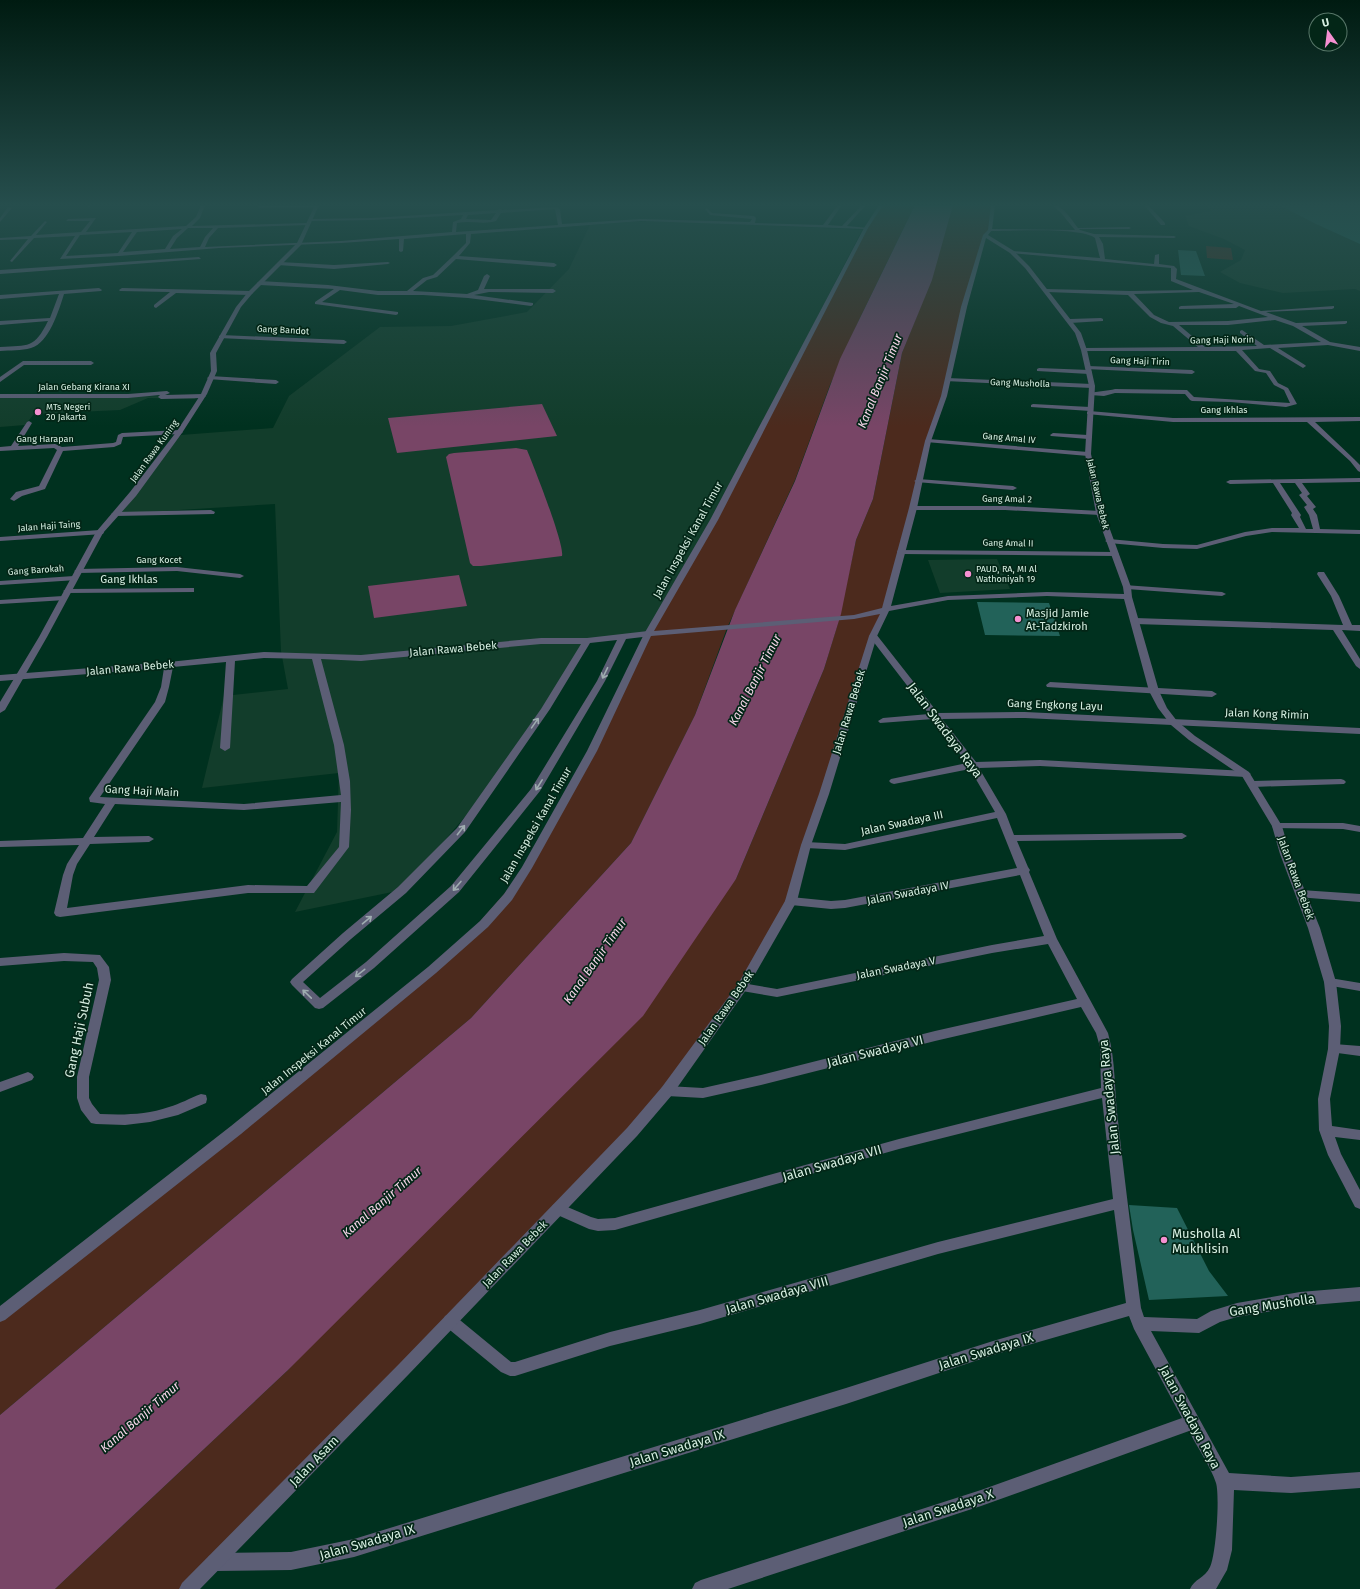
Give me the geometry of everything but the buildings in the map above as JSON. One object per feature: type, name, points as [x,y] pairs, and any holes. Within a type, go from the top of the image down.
[{"type":"street","name":"Jalan Rawa Kuning","points":[[0,710],[43,637],[100,532],[133,494],[180,432],[203,396],[214,371],[213,353],[221,337],[250,293],[264,279]]},
{"type":"street","points":[[408,293],[425,279]]},
{"type":"street","points":[[480,291],[486,279]]},
{"type":"street","name":"Jalan Inspeksi Kanal Timur","points":[[0,1316],[213,1147],[432,970],[484,924],[508,897],[527,868],[592,751],[648,634],[714,520],[839,279]]},
{"type":"street","name":"Jalan Rawa Bebek","points":[[440,1332],[632,1132],[666,1091],[742,987],[791,902],[806,845],[824,794],[873,636],[886,609],[913,508],[928,441],[942,401],[964,307],[973,279]]},
{"type":"street","name":"Jalan Rawa Bebek","points":[[1038,279],[1078,333],[1084,350],[1092,390],[1089,411],[1088,454],[1100,513],[1127,587],[1128,597],[1154,691],[1163,708],[1174,723],[1192,738],[1246,774],[1253,784],[1277,826],[1285,854],[1314,928],[1330,982],[1335,1026],[1334,1049],[1324,1099],[1326,1130],[1335,1155],[1360,1203]]},
{"type":"street","points":[[1174,279],[1200,291],[1295,325],[1328,343]]},
{"type":"street","points":[[260,283],[339,288],[378,293],[468,296],[531,304]]},
{"type":"street","points":[[339,288],[318,303],[396,313]]},
{"type":"street","points":[[0,297],[99,290]]},
{"type":"street","points":[[122,290],[175,290],[250,293]]},
{"type":"street","points":[[156,306],[175,290]]},
{"type":"street","points":[[468,296],[480,291],[489,290],[553,291]]},
{"type":"street","points":[[1047,290],[1130,293],[1200,291]]},
{"type":"street","points":[[0,349],[30,346],[38,342],[53,319],[62,292]]},
{"type":"street","points":[[1130,293],[1141,307],[1164,324],[1228,322],[1278,318]]},
{"type":"street","points":[[1181,308],[1242,306]]},
{"type":"street","points":[[1259,311],[1332,307]]},
{"type":"street","points":[[0,323],[53,319]]},
{"type":"street","points":[[1070,321],[1101,320]]},
{"type":"street","points":[[1295,325],[1345,322]]},
{"type":"street","points":[[1174,324],[1203,349]]},
{"type":"street","points":[[1242,332],[1264,348]]},
{"type":"street","name":"Gang Bandot","points":[[221,337],[344,342]]},
{"type":"street","name":"Gang Haji Norin","points":[[1084,350],[1238,349],[1328,343],[1360,348]]},
{"type":"street","points":[[1272,347],[1303,366]]},
{"type":"street","name":"Gang Musholla","points":[[947,380],[1092,390],[1104,394],[1115,391],[1187,392],[1192,399],[1231,400],[1286,405],[1294,404],[1286,389],[1276,384],[1268,372],[1258,371],[1238,349]]},
{"type":"street","points":[[0,379],[21,364],[26,363],[91,363]]},
{"type":"street","name":"Gang Haji Tirin","points":[[1039,370],[1192,372]]},
{"type":"street","points":[[210,378],[276,382]]},
{"type":"street","name":"Jalan Gebang Kirana XI","points":[[0,396],[128,396],[167,393]]},
{"type":"street","points":[[133,398],[203,396]]},
{"type":"street","name":"Gang Ikhlas","points":[[1033,406],[1173,420],[1360,419]]},
{"type":"street","points":[[1309,420],[1352,460],[1360,470]]},
{"type":"street","points":[[13,448],[29,423]]},
{"type":"street","name":"Gang Harapan","points":[[0,449],[55,446],[61,449],[117,444],[119,443],[120,436],[122,435],[180,432]]},
{"type":"street","points":[[1053,435],[1088,437]]},
{"type":"street","name":"Gang Amal IV","points":[[928,441],[1088,454]]},
{"type":"street","points":[[14,498],[19,494],[42,487],[61,449]]},
{"type":"street","points":[[1230,482],[1360,480]]},
{"type":"street","points":[[918,481],[1013,488]]},
{"type":"street","points":[[1297,481],[1306,494],[1303,495],[1312,507],[1308,507],[1313,515],[1317,531]]},
{"type":"street","points":[[1276,482],[1297,515],[1295,515],[1304,531]]},
{"type":"street","name":"Gang Amal 2","points":[[913,508],[1006,508],[1100,513]]},
{"type":"street","points":[[115,514],[211,512]]},
{"type":"street","points":[[1109,541],[1163,546],[1197,547],[1272,530],[1360,532]]},
{"type":"street","name":"Jalan Haji Taing","points":[[0,539],[100,532]]},
{"type":"street","name":"Gang Amal II","points":[[901,552],[1115,554]]},
{"type":"street","name":"Gang Kocet","points":[[76,575],[167,569],[240,576]]},
{"type":"street","points":[[1321,574],[1334,596],[1349,628]]},
{"type":"street","name":"Gang Barokah","points":[[0,583],[76,575]]},
{"type":"street","points":[[1127,587],[1222,594]]},
{"type":"street","name":"Gang Ikhlas","points":[[0,602],[65,594],[191,590]]},
{"type":"street","name":"Jalan Rawa Bebek","points":[[0,678],[169,666],[231,658],[271,655],[361,658],[541,641],[587,641],[648,634],[854,617],[914,603],[981,596],[1061,594],[1128,597]]},
{"type":"street","points":[[1135,621],[1360,628]]},
{"type":"street","points":[[1336,627],[1360,666]]},
{"type":"street","name":"Jalan Swadaya Raya","points":[[873,636],[973,765],[1002,814],[1051,939],[1102,1033],[1106,1047],[1108,1091],[1120,1203],[1134,1308],[1139,1324],[1224,1481],[1226,1493],[1224,1536],[1218,1570],[1210,1583],[1199,1589]]},
{"type":"street","points":[[587,641],[545,709],[461,830],[402,890],[347,936],[296,982],[319,1005],[370,965],[455,889],[535,791],[571,734],[601,681],[622,638]]},
{"type":"street","points":[[112,801],[72,864],[68,875],[60,913],[248,889],[310,890],[342,852],[344,847],[346,798],[344,773],[336,732],[316,656]]},
{"type":"street","points":[[225,748],[231,658]]},
{"type":"street","name":"Gang Haji Main","points":[[169,666],[165,687],[160,702],[94,800],[244,807],[346,798]]},
{"type":"street","points":[[1050,685],[1212,694]]},
{"type":"street","name":"Gang Engkong Layu","points":[[883,721],[935,716],[1025,715],[1174,723]]},
{"type":"street","name":"Jalan Kong Rimin","points":[[1174,723],[1360,731]]},
{"type":"street","points":[[894,781],[973,765],[1040,763],[1246,774]]},
{"type":"street","points":[[1253,784],[1341,782]]},
{"type":"street","name":"Jalan Swadaya III","points":[[806,845],[846,846],[1002,814]]},
{"type":"street","points":[[1277,826],[1343,826],[1360,829]]},
{"type":"street","points":[[1011,838],[1182,836]]},
{"type":"street","points":[[0,844],[149,839]]},
{"type":"street","name":"Jalan Swadaya IV","points":[[791,902],[831,905],[845,904],[1025,870]]},
{"type":"street","points":[[1301,894],[1360,898]]},
{"type":"street","name":"Jalan Swadaya V","points":[[742,987],[777,993],[985,950],[1051,939]]},
{"type":"street","name":"Gang Haji Subuh","points":[[0,962],[64,957],[96,958],[100,962],[103,967],[105,980],[83,1077],[83,1098],[86,1106],[96,1119],[131,1120],[151,1118],[168,1113],[201,1099]]},
{"type":"street","points":[[1330,982],[1360,987]]},
{"type":"street","name":"Jalan Swadaya VI","points":[[666,1091],[687,1094],[704,1093],[935,1036],[1084,1002]]},
{"type":"street","points":[[1334,1049],[1360,1051]]},
{"type":"street","points":[[0,1087],[28,1077]]},
{"type":"street","name":"Jalan Swadaya VII","points":[[558,1209],[589,1223],[598,1225],[614,1224],[899,1144],[1108,1091]]},
{"type":"street","points":[[1326,1130],[1360,1135]]},
{"type":"street","name":"Jalan Swadaya VIII","points":[[450,1321],[506,1367],[515,1369],[610,1339],[700,1317],[938,1248],[1120,1203]]},
{"type":"street","name":"Gang Musholla","points":[[1139,1324],[1199,1326],[1216,1316],[1237,1310],[1300,1299],[1360,1294]]},
{"type":"street","name":"Jalan Swadaya IX","points":[[215,1562],[291,1561],[354,1548],[846,1396],[993,1348],[1134,1308]]},
{"type":"street","name":"Jalan Asam","points":[[188,1589],[440,1332]]},
{"type":"street","name":"Jalan Swadaya X","points":[[701,1589],[981,1498],[1193,1422]]},
{"type":"street","points":[[1224,1481],[1291,1485],[1360,1480]]},
{"type":"shaded area","points":[[559,279],[837,279],[709,528],[648,634],[587,641],[493,784],[402,890],[295,912],[337,832],[339,773],[202,788],[224,696],[288,689],[281,651],[275,504],[115,514],[181,435],[273,428],[289,396],[380,327],[451,326],[527,312]]},
{"type":"shaded area","points":[[839,279],[879,279],[830,385],[795,480],[727,628],[695,715],[631,843],[471,1018],[0,1415],[0,1314],[455,950],[527,868]]},
{"type":"shaded area","points":[[931,279],[974,279],[944,396],[930,434],[901,552],[778,926],[667,1091],[186,1589],[55,1589],[287,1371],[736,879],[824,669],[838,623],[856,540],[873,499],[902,353]]},
{"type":"shaded area","points":[[1233,279],[1360,279],[1360,291],[1355,289],[1283,293],[1240,283]]},
{"type":"shaded area","name":"MTs Negeri 20 Jakarta","points":[[197,396],[195,399],[148,398],[120,410],[34,414],[25,425],[0,427],[0,397]]},
{"type":"shaded area","name":"PAUD, RA, MI Al Wathoniyah 19","points":[[997,559],[1010,589],[940,593],[928,560]]},
{"type":"water","name":"Kanal Banjir Timur","points":[[879,279],[932,279],[902,353],[873,499],[856,540],[841,614],[824,669],[736,879],[643,1016],[287,1371],[55,1589],[0,1589],[0,1415],[471,1018],[631,843],[695,715],[735,610],[795,481],[840,359]]},
{"type":"water","points":[[542,404],[557,436],[397,453],[388,418]]},
{"type":"water","points":[[516,448],[527,450],[559,537],[562,556],[473,566],[470,563],[446,457],[449,454],[454,453]]},
{"type":"water","points":[[459,575],[467,606],[374,618],[368,586]]},
{"type":"place","name":"MTs Negeri 20 Jakarta","points":[[38,412]]},
{"type":"place","name":"PAUD, RA, MI Al Wathoniyah 19","points":[[968,574]]},
{"type":"place","name":"Masjid Jamie At-Tadzkiroh","points":[[1018,619]]},
{"type":"place","name":"Musholla Al Mukhlisin","points":[[1164,1240]]}]
